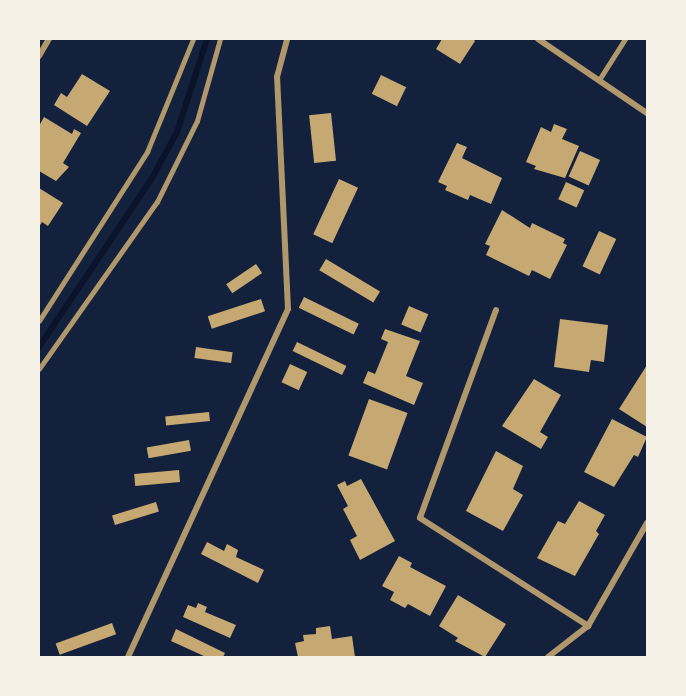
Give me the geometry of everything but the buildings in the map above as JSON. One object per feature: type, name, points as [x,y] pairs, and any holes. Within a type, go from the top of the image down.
[{"type":"street","points":[[39,56],[49,39]]},
{"type":"street","points":[[128,657],[288,309],[277,77],[287,39]]},
{"type":"street","points":[[538,39],[647,114]]},
{"type":"street","points":[[496,310],[420,518],[588,626]]},
{"type":"street","points":[[548,657],[588,626],[647,523]]},
{"type":"lane","points":[[39,321],[147,152],[193,39]]},
{"type":"lane","points":[[39,369],[157,202],[197,121],[220,39]]},
{"type":"lane","points":[[599,80],[625,39]]},
{"type":"waterway","points":[[39,347],[151,180],[177,132],[207,39]]}]
